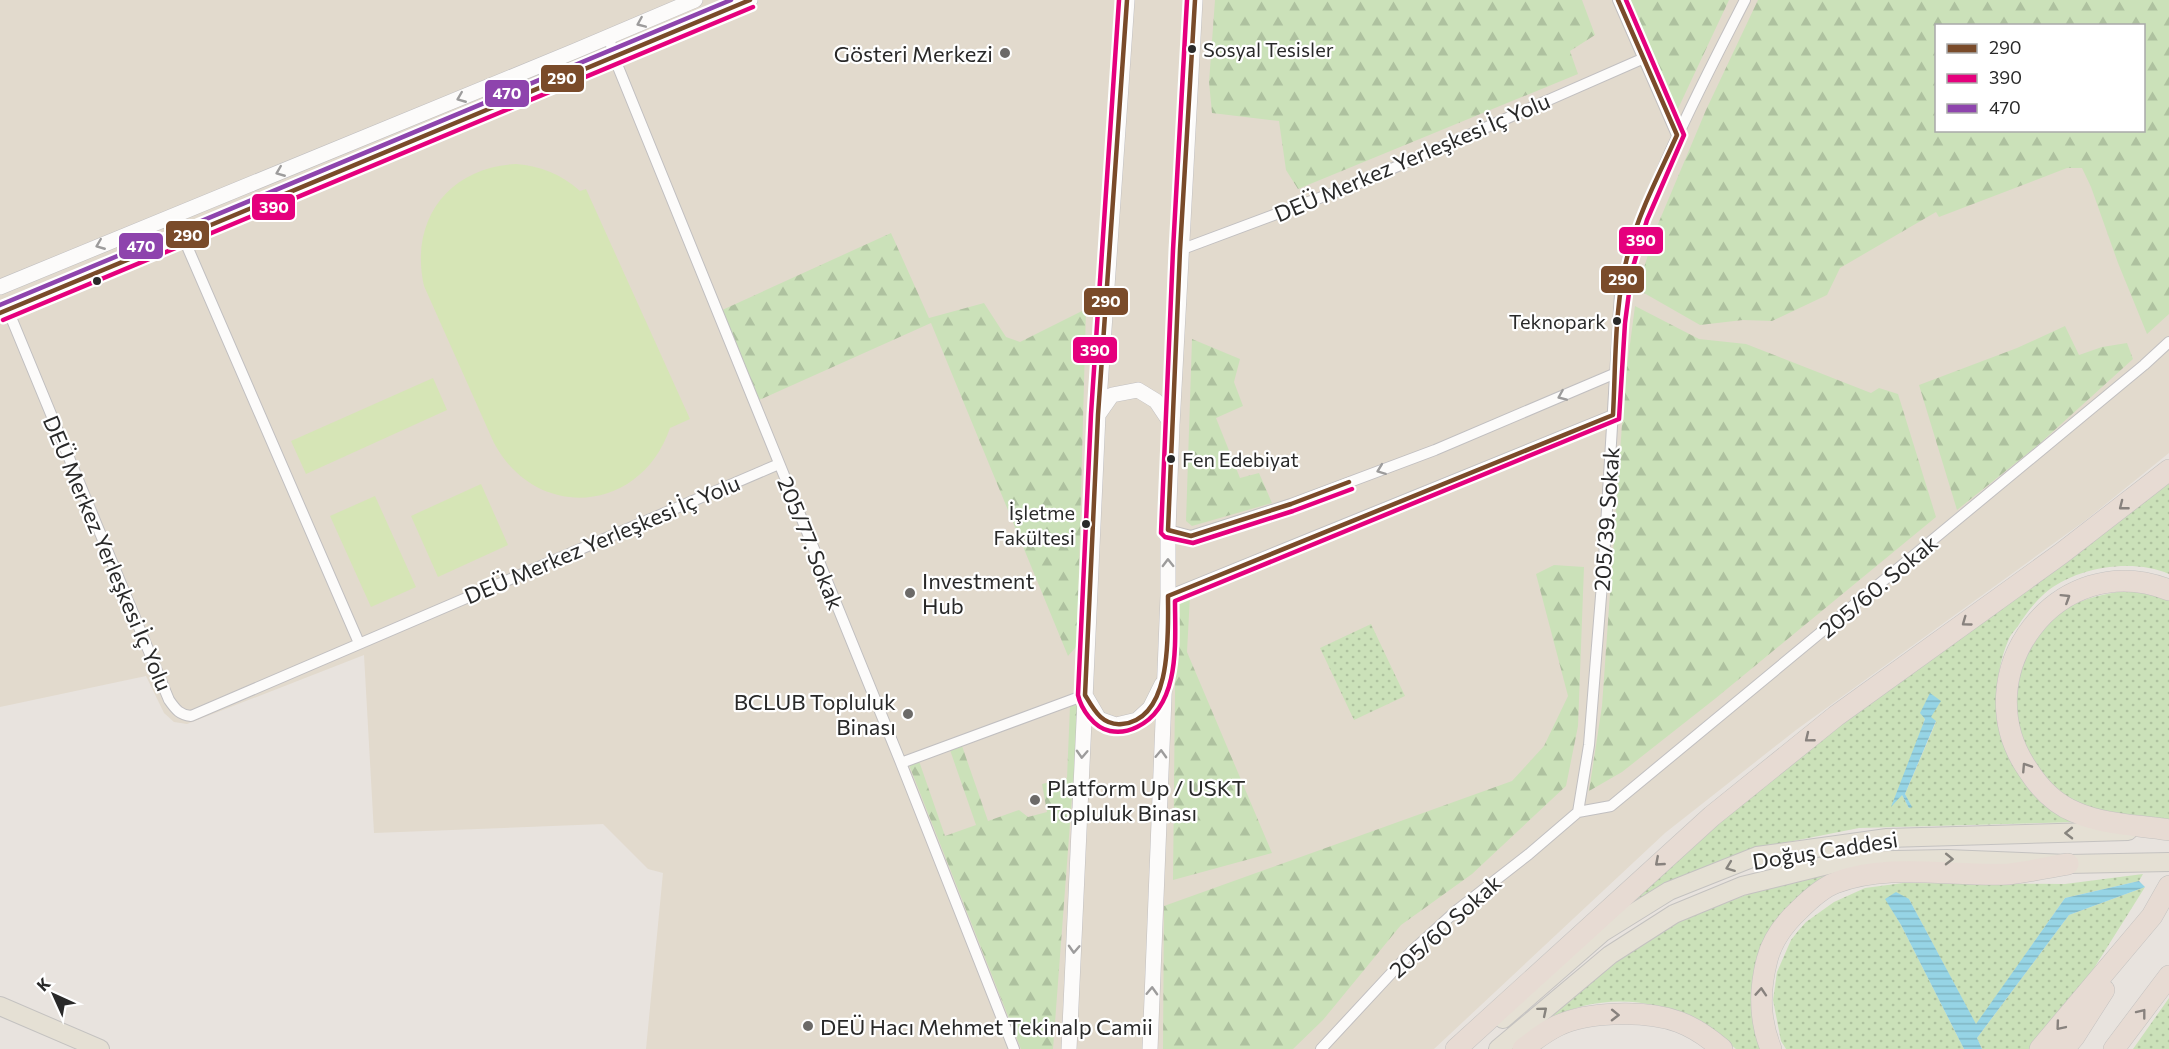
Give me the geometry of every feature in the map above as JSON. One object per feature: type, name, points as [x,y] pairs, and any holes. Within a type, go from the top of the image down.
[{"type":"highway","points":[[1456,1049],[1652,868],[1721,808],[1836,716],[2062,553],[2169,470]]},
{"type":"highway","points":[[2169,590],[2134,580],[2109,581],[2086,586],[2052,606],[2030,629],[2017,651],[2009,678],[2007,705],[2010,734],[2022,761],[2037,783],[2056,801],[2074,812],[2101,821],[2169,830]]},
{"type":"highway","points":[[1772,1049],[1764,1032],[1760,1005],[1762,979],[1770,950],[1785,924],[1809,900],[1834,883],[1865,875],[2009,874],[2068,864]]},
{"type":"highway","points":[[2064,1049],[2152,916],[2169,886]]},
{"type":"highway","points":[[2040,1049],[2152,916]]},
{"type":"highway","points":[[2114,1049],[2169,976]]},
{"type":"highway","points":[[1523,1049],[1558,1025],[1601,1015],[1652,1016],[1679,1022],[1708,1037],[1722,1049]]},
{"type":"main road","name":"Doğuş Caddesi","points":[[1469,1049],[1603,932],[1669,891],[1757,856],[1887,837],[2169,830]]},
{"type":"main road","name":"Doğuş Caddesi","points":[[1498,1049],[1610,955],[1674,914],[1742,886],[1844,861],[1947,859],[2068,864],[2169,862]]},
{"type":"main road","points":[[0,1005],[100,1049]]},
{"type":"street","points":[[0,287],[695,0]]},
{"type":"street","points":[[4,312],[750,0]]},
{"type":"street","points":[[1069,1049],[1098,415],[1128,0]]},
{"type":"street","points":[[1149,1049],[1168,596],[1172,425],[1195,0]]},
{"type":"street","points":[[1618,0],[1677,135]]},
{"type":"street","name":"205/39. Sokak","points":[[1578,812],[1588,745],[1604,559],[1620,294],[1625,265],[1640,221],[1677,135],[1745,0]]},
{"type":"street","name":"205/77. Sokak","points":[[609,37],[614,57],[901,763],[1014,1049]]},
{"type":"street","name":"DEÜ Merkez Yerleşkesi İç Yolu","points":[[1180,250],[1357,184],[1642,59]]},
{"type":"street","points":[[183,237],[358,643]]},
{"type":"street","name":"DEÜ Merkez Yerleşkesi İç Yolu","points":[[4,312],[169,700],[183,715],[191,716],[779,464]]},
{"type":"street","name":"205/60. Sokak","points":[[1578,812],[1611,806],[2145,365],[2169,342]]},
{"type":"street","points":[[1168,530],[1191,536],[1291,504],[1435,450],[1616,373]]},
{"type":"street","points":[[1098,415],[1112,395],[1138,390],[1156,401],[1172,425]]},
{"type":"street","points":[[1168,596],[1612,414]]},
{"type":"street","points":[[1085,695],[1100,719],[1116,725],[1137,720],[1150,708],[1164,679]]},
{"type":"street","points":[[901,763],[1085,695]]},
{"type":"street","name":"205/60 Sokak","points":[[1321,1049],[1411,952],[1456,911],[1578,812]]},
{"type":"shaded area","points":[[0,0],[2169,0],[2169,453],[2086,520],[1796,730],[1665,833],[1434,1049],[646,1049],[663,873],[648,869],[603,824],[374,833],[364,655],[187,724],[174,722],[164,713],[146,676],[0,707]]},
{"type":"green space","points":[[1215,0],[1582,0],[1595,35],[1570,51],[1578,74],[1298,189],[1286,170],[1279,121],[1212,113],[1209,82]]},
{"type":"green space","points":[[1628,0],[1729,0],[1676,113]]},
{"type":"green space","points":[[1758,0],[2169,0],[2169,314],[2147,334],[2082,168],[2067,168],[1939,217],[1936,212],[1840,268],[1827,295],[1772,321],[1743,320],[1700,325],[1637,289],[1658,224],[1706,110]]},
{"type":"green space","points":[[516,164],[542,169],[566,180],[580,191],[586,189],[690,419],[670,428],[656,456],[636,477],[613,491],[587,497],[561,496],[536,486],[513,469],[494,443],[424,286],[421,262],[423,240],[429,219],[439,201],[453,187],[471,175],[492,167]]},
{"type":"green space","points":[[891,233],[929,318],[984,303],[1006,337],[1020,342],[1086,309],[1076,647],[1068,656],[931,323],[759,400],[720,311]]},
{"type":"green space","points":[[1635,306],[1699,339],[1746,344],[1871,393],[1879,388],[1898,394],[1936,517],[1716,698],[1622,772],[1589,791],[1602,706],[1625,382]]},
{"type":"green space","points":[[2065,326],[2079,355],[2102,347],[2127,343],[2133,359],[2038,445],[1957,510],[1919,385],[2017,348]]},
{"type":"green space","points":[[1192,339],[1240,359],[1234,382],[1243,406],[1216,418],[1240,478],[1259,473],[1272,503],[1192,526],[1186,521]]},
{"type":"green space","points":[[433,378],[447,410],[306,474],[291,441]]},
{"type":"green space","points":[[2169,483],[2169,574],[2154,569],[2121,566],[2071,577],[2037,601],[2011,635],[2003,654],[1998,682],[1997,712],[2002,740],[2007,752],[2029,782],[2078,822],[1859,828],[1753,849],[1601,925],[1825,732]],"holes":[[[1921,713],[1936,722],[1905,794],[1911,806],[1909,808],[1902,795],[1925,718]]]},
{"type":"green space","points":[[481,484],[508,545],[438,577],[411,516]]},
{"type":"green space","points":[[375,496],[416,587],[371,607],[330,516]]},
{"type":"green space","points":[[1554,565],[1584,567],[1578,726],[1566,786],[1472,874],[1401,925],[1323,1020],[1293,1049],[1163,1049],[1164,906],[1512,781],[1544,746],[1568,696],[1536,574]]},
{"type":"green space","points":[[2130,590],[2169,598],[2169,819],[2110,814],[2079,804],[2055,786],[2036,765],[2024,741],[2017,716],[2017,689],[2024,663],[2037,638],[2057,616],[2073,605],[2101,595]]},
{"type":"green space","points":[[1190,596],[1187,652],[1272,853],[1173,880],[1176,599]]},
{"type":"green space","points":[[1371,624],[1405,696],[1354,720],[1320,648]]},
{"type":"green space","points":[[1079,704],[1053,1049],[1021,1049],[909,765],[919,761],[945,836],[976,825],[950,750],[962,746],[988,821],[1019,810],[1028,817],[1047,812],[1042,784],[1067,778],[1070,706]]},
{"type":"green space","points":[[1844,870],[1770,930],[1766,1049],[1736,1049],[1702,1024],[1665,1008],[1645,1003],[1604,1002],[1583,1006],[1536,1024],[1655,930],[1759,890]]},
{"type":"green space","points":[[2143,874],[2139,881],[2065,898],[1976,1025],[1909,899],[1886,899],[1964,1049],[1786,1049],[1781,1041],[1773,1000],[1777,972],[1791,940],[1798,931],[1806,922],[1834,902],[1865,888],[1903,883],[2065,884]]},
{"type":"green space","points":[[2145,887],[2079,992],[2029,1049],[1982,1049],[1977,1038],[2069,915]]},
{"type":"green space","points":[[2169,998],[2169,1049],[2133,1049]]},
{"type":"water","points":[[1930,693],[1941,701],[1931,717],[1936,721],[1905,794],[1912,807],[1909,808],[1902,795],[1891,807],[1925,719],[1920,713]]},
{"type":"water","points":[[2139,881],[2145,887],[2069,915],[1977,1038],[1982,1049],[1964,1049],[1901,925],[1885,899],[1896,892],[1909,899],[1976,1024],[2065,898]]},
{"type":"transit line","name":"470","points":[[0,305],[731,0]]},
{"type":"transit line","name":"290","points":[[0,313],[750,0]]},
{"type":"transit line","name":"390","points":[[1119,0],[1091,414],[1078,695],[1085,712],[1094,722],[1104,729],[1117,732],[1137,727],[1151,717],[1162,704],[1168,688],[1175,653],[1175,601],[1619,419],[1625,323],[1632,270],[1647,220],[1684,135],[1626,0]]},
{"type":"transit line","name":"290","points":[[1127,0],[1098,415],[1085,695],[1099,716],[1115,724],[1139,719],[1151,707],[1159,691],[1167,651],[1168,596],[1613,415],[1616,332],[1624,270],[1639,220],[1677,135],[1618,0]]},
{"type":"transit line","name":"390","points":[[1187,0],[1173,250],[1161,533],[1165,537],[1193,543],[1293,511],[1352,489]]},
{"type":"transit line","name":"290","points":[[1195,0],[1180,250],[1168,530],[1191,536],[1291,504],[1349,482]]},
{"type":"transit line","name":"390","points":[[3,320],[753,7]]},
{"type":"place","name":"Sosyal Tesisler","points":[[1192,49]]},
{"type":"place","name":"Gösteri Merkezi","points":[[1005,53]]},
{"type":"place","name":"Teknopark","points":[[1617,321]]},
{"type":"place","name":"Fen Edebiyat","points":[[1171,459]]},
{"type":"place","name":"İşletme Fakültesi","points":[[1086,524]]},
{"type":"place","name":"Investment Hub","points":[[910,593]]},
{"type":"place","name":"BCLUB Topluluk Binası","points":[[908,714]]},
{"type":"place","name":"Platform Up / USKT Topluluk Binası","points":[[1035,800]]},
{"type":"place","name":"DEÜ Hacı Mehmet Tekinalp Camii","points":[[808,1026]]}]
